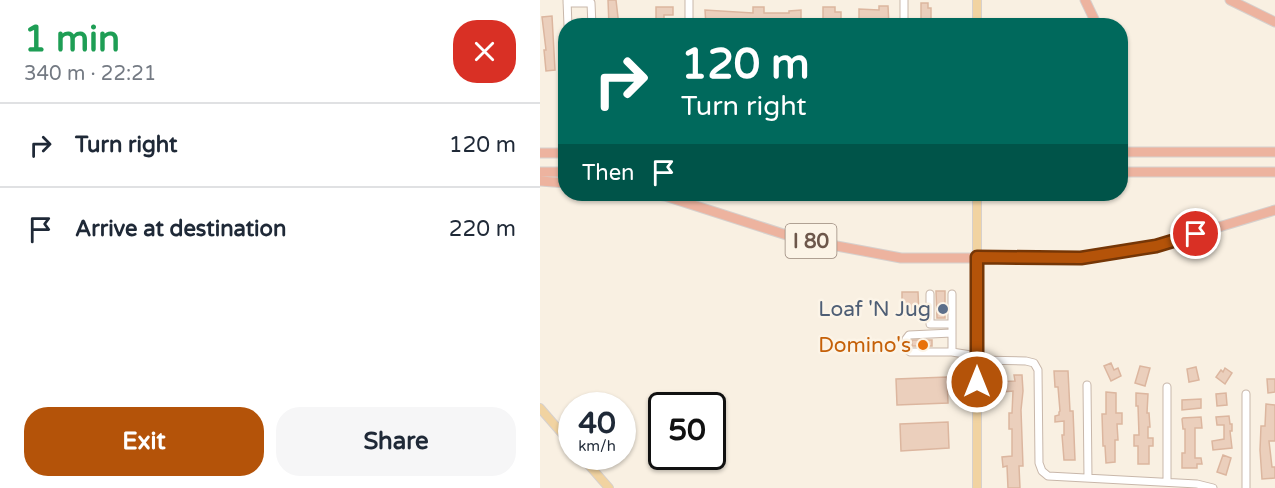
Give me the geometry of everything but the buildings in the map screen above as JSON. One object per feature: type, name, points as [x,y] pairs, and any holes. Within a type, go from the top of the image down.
[{"type":"highway","points":[[1085,0],[1094,18]]},
{"type":"highway","points":[[1230,0],[1275,22]]},
{"type":"highway","points":[[1128,152],[1275,152]]},
{"type":"highway","points":[[540,153],[558,153]]},
{"type":"highway","points":[[540,172],[558,172]]},
{"type":"highway","points":[[1128,172],[1275,172]]},
{"type":"highway","points":[[540,181],[558,182]]},
{"type":"highway","name":"I 80","points":[[681,201],[810,241],[901,258],[1081,258],[1156,246],[1275,210]]},
{"type":"main road","points":[[977,0],[977,18]]},
{"type":"main road","points":[[977,201],[977,488]]},
{"type":"main road","points":[[540,408],[558,429]]},
{"type":"main road","points":[[593,470],[609,488]]},
{"type":"street","points":[[689,0],[689,18]]},
{"type":"street","points":[[904,0],[904,18]]},
{"type":"street","points":[[568,18],[567,2],[591,3],[592,18]]},
{"type":"street","points":[[930,294],[930,324],[952,324]]},
{"type":"street","points":[[952,294],[952,352]]},
{"type":"street","points":[[952,333],[909,335],[906,338],[907,351],[952,352],[977,358],[1034,363],[1038,370],[1039,463],[1042,471],[1048,476],[1197,484],[1213,488]]},
{"type":"street","points":[[1087,386],[1088,478]]},
{"type":"street","points":[[1167,387],[1167,482]]},
{"type":"street","points":[[1246,394],[1246,488]]},
{"type":"place","name":"Loaf 'N Jug","points":[[943,309]]},
{"type":"place","name":"Domino's","points":[[923,345]]},
{"type":"route","points":[[977,382],[977,257],[1081,258],[1156,246],[1196,234]]}]
